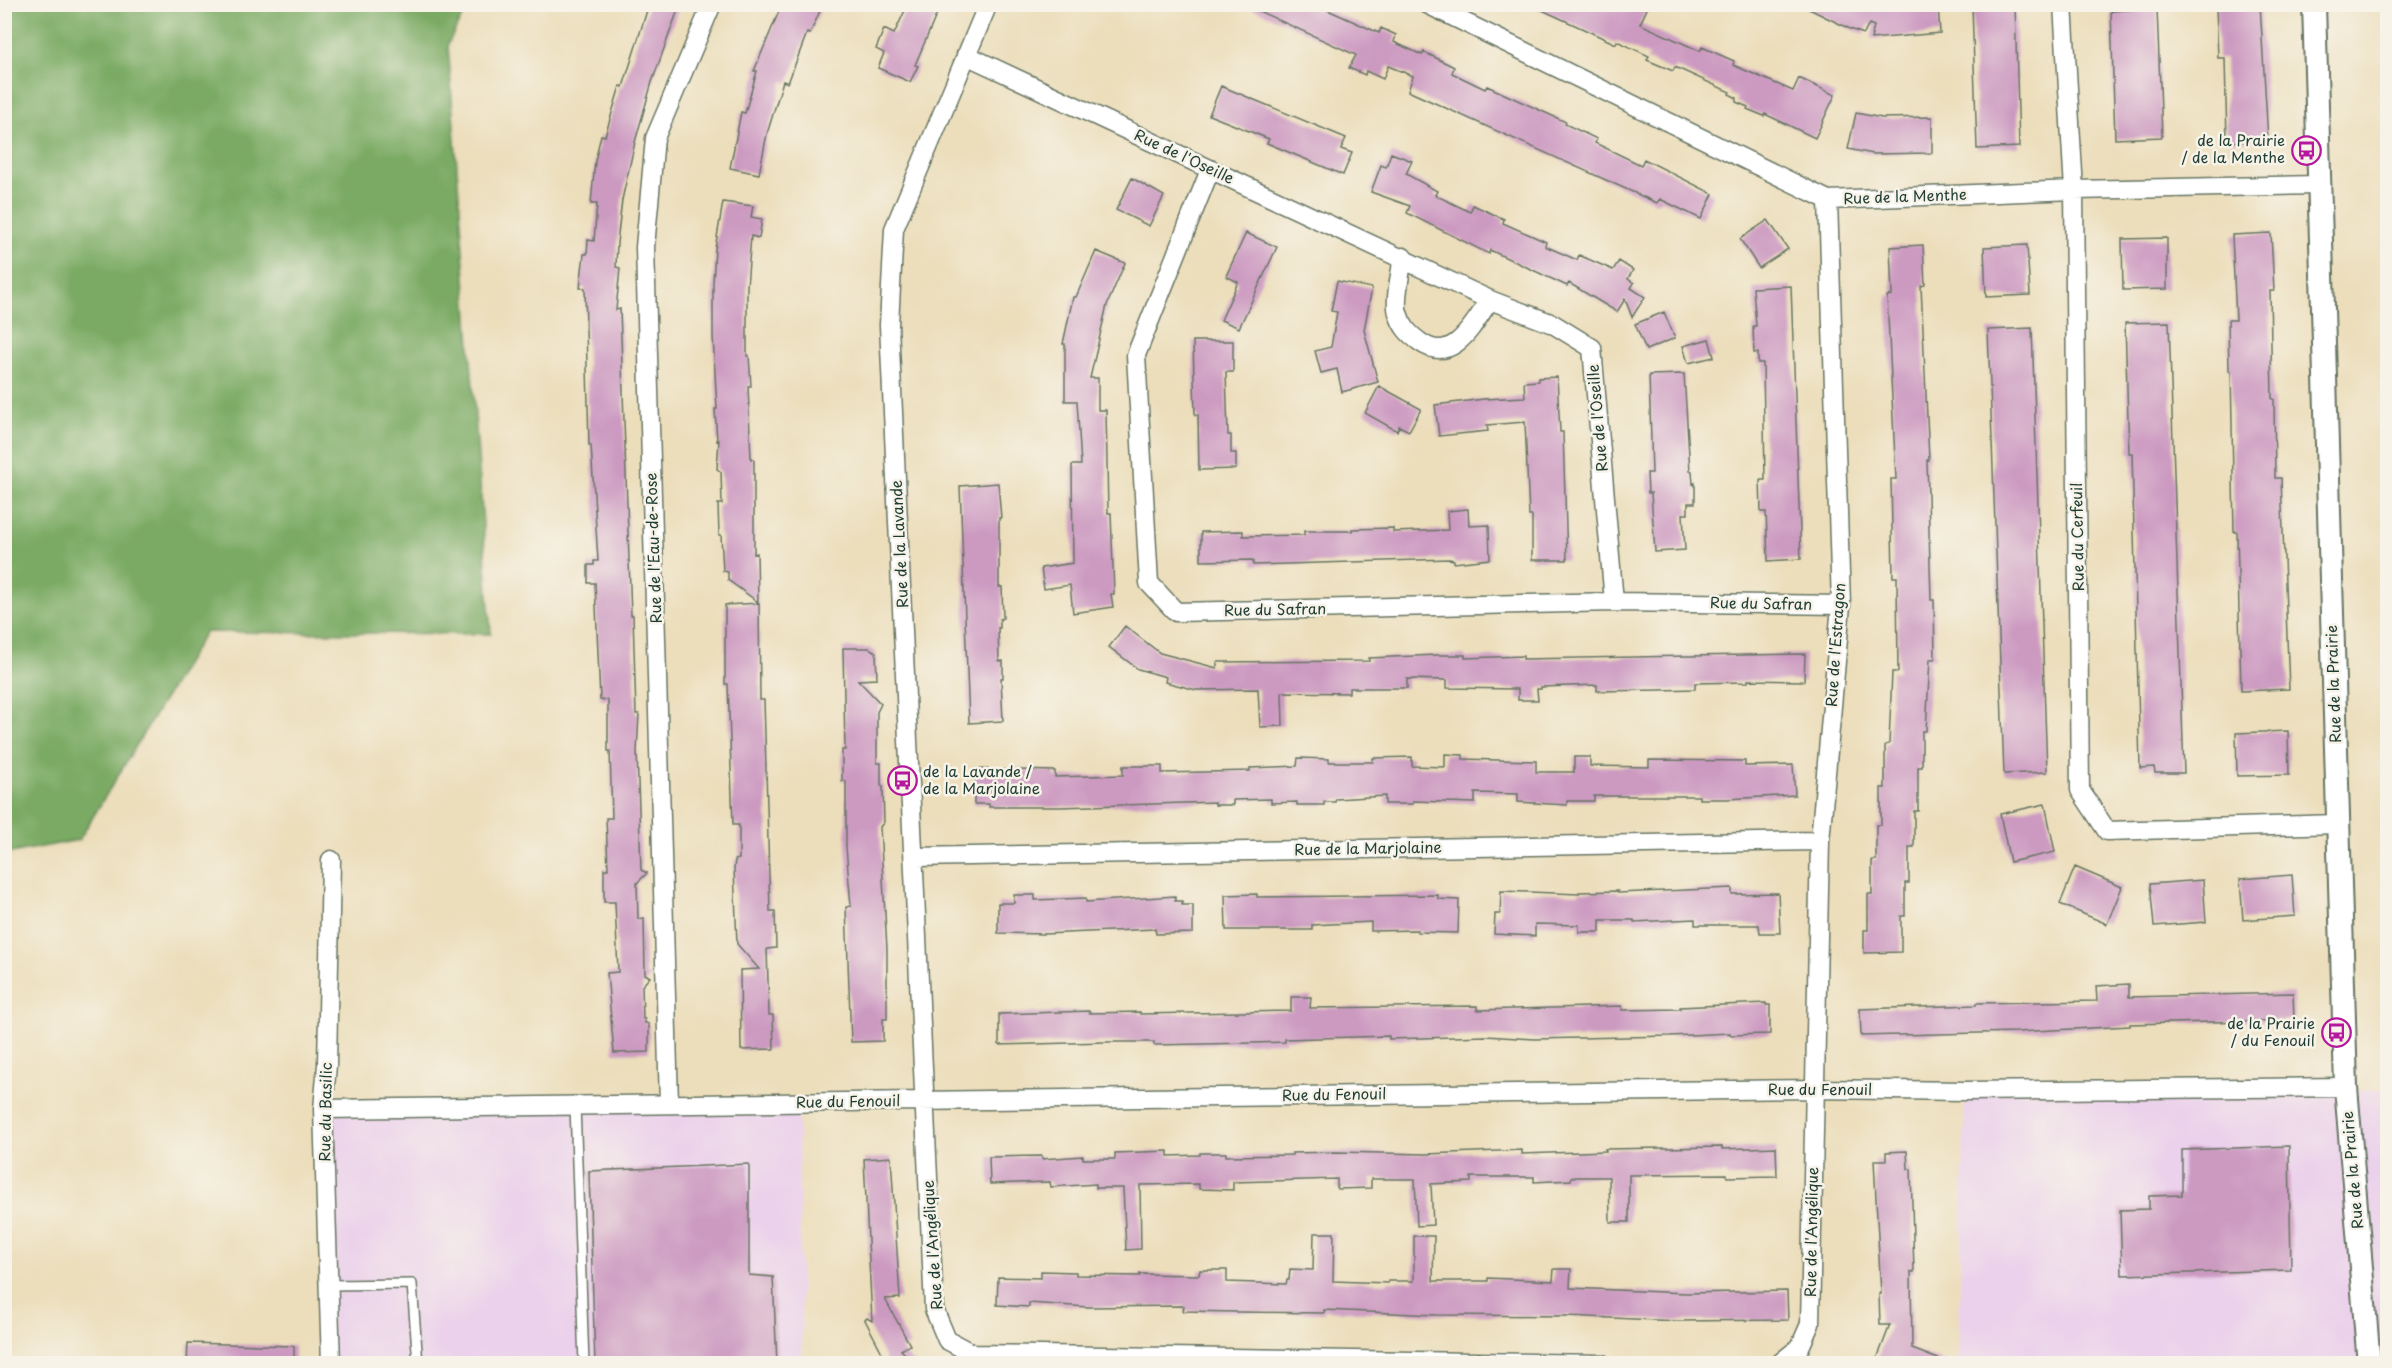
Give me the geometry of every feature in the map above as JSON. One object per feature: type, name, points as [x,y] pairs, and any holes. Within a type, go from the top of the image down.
[{"type":"street","name":"Rue de l'Eau-de-Rose","points":[[669,1104],[645,247],[655,138],[712,4]]},
{"type":"street","name":"Rue de la Lavande","points":[[925,1101],[890,326],[894,229],[988,4]]},
{"type":"street","name":"Rue de la Menthe","points":[[1427,4],[1828,200],[2074,190],[2319,185]]},
{"type":"street","name":"Rue du Cerfeuil","points":[[2063,4],[2074,190],[2080,790],[2107,831],[2338,824]]},
{"type":"street","name":"Rue de la Prairie","points":[[2314,4],[2346,1087],[2369,1364]]},
{"type":"street","name":"Rue de l'Oseille","points":[[966,55],[1490,300],[1553,324],[1592,348],[1614,602]]},
{"type":"street","name":"Rue du Safran","points":[[1210,170],[1136,355],[1149,583],[1176,612],[1614,602],[1841,605]]},
{"type":"street","name":"Rue de l'Estragon","points":[[1814,1089],[1820,841],[1841,605],[1828,200]]},
{"type":"street","points":[[1402,257],[1397,311],[1406,331],[1425,345],[1445,349],[1462,341],[1490,300]]},
{"type":"street","name":"Rue de la Marjolaine","points":[[915,857],[1820,841]]},
{"type":"street","name":"Rue du Basilic","points":[[331,860],[327,1065],[323,1109],[331,1364]]},
{"type":"street","name":"Rue du Fenouil","points":[[323,1109],[1814,1089],[1965,1091],[2346,1087]]},
{"type":"street","name":"Rue de l'Angélique","points":[[1779,1364],[1800,1347],[1810,1324],[1814,1089]]},
{"type":"street","name":"Rue de l'Angélique","points":[[925,1101],[934,1309],[947,1340],[973,1354],[1602,1364]]},
{"type":"lane","points":[[575,1105],[584,1364]]},
{"type":"lane","points":[[328,1285],[412,1284],[418,1364]]},
{"type":"shaded area","points":[[2387,1090],[2387,1363],[1958,1364],[1965,1091]]},
{"type":"shaded area","points":[[798,1102],[802,1363],[331,1363],[323,1109]]},
{"type":"green space","points":[[5,4],[468,5],[448,44],[491,634],[205,632],[79,840],[5,854]]},
{"type":"building","points":[[649,4],[680,4],[652,82],[622,200],[617,243],[616,267],[620,268],[616,310],[620,309],[631,615],[633,615],[636,714],[639,714],[637,751],[641,870],[647,873],[637,883],[638,919],[644,918],[645,974],[650,977],[642,986],[643,1019],[649,1024],[649,1052],[614,1053],[607,973],[618,972],[615,902],[604,902],[604,869],[608,869],[606,818],[612,818],[608,700],[600,700],[595,583],[588,583],[588,565],[594,565],[594,561],[598,561],[591,445],[589,445],[585,288],[580,288],[588,240],[594,241],[597,204],[591,204],[595,161],[601,135],[605,136],[620,86],[623,87]]},
{"type":"building","points":[[782,4],[823,4],[810,34],[807,33],[788,83],[783,81],[767,134],[759,174],[730,168],[741,112],[745,113],[757,71],[754,71]]},
{"type":"building","points":[[908,4],[941,4],[910,82],[878,68],[884,53],[876,49],[884,29],[894,34]]},
{"type":"building","points":[[1243,4],[1303,4],[1319,11],[1321,7],[1379,33],[1381,28],[1396,35],[1394,42],[1422,55],[1424,52],[1454,67],[1452,73],[1485,89],[1487,86],[1566,122],[1565,124],[1597,139],[1595,143],[1641,165],[1644,159],[1713,194],[1701,219],[1660,199],[1657,203],[1408,91],[1413,76],[1388,66],[1383,79],[1366,71],[1365,75],[1349,68],[1356,55]]},
{"type":"building","points":[[1529,4],[1638,4],[1647,9],[1640,24],[1700,51],[1702,47],[1734,61],[1733,65],[1793,91],[1799,78],[1835,95],[1815,138],[1765,114],[1764,116],[1747,109],[1748,107],[1736,102],[1737,98],[1729,94],[1730,92],[1675,67],[1673,71],[1647,60],[1649,56],[1617,41],[1616,44]]},
{"type":"building","points":[[1799,4],[1876,4],[1892,9],[1938,6],[1940,33],[1871,39],[1874,26],[1869,24],[1864,34]]},
{"type":"building","points":[[2260,4],[2268,140],[2227,142],[2225,58],[2218,58],[2216,6]]},
{"type":"building","points":[[2015,5],[2019,147],[1977,149],[1972,7]]},
{"type":"building","points":[[2157,8],[2162,137],[2115,139],[2111,11]]},
{"type":"building","points":[[1221,86],[1346,138],[1341,149],[1352,153],[1343,175],[1267,143],[1269,139],[1209,115]]},
{"type":"building","points":[[1856,113],[1882,118],[1932,117],[1932,153],[1873,154],[1848,149]]},
{"type":"building","points":[[1391,153],[1412,161],[1406,174],[1437,191],[1435,195],[1470,212],[1473,205],[1504,219],[1503,223],[1546,242],[1545,246],[1577,260],[1579,255],[1613,270],[1619,261],[1633,270],[1628,279],[1634,283],[1631,288],[1645,297],[1632,317],[1625,299],[1617,312],[1569,283],[1567,286],[1490,250],[1489,254],[1407,213],[1410,206],[1371,192],[1381,165],[1386,167]]},
{"type":"building","points":[[1132,178],[1164,196],[1149,226],[1116,210]]},
{"type":"building","points":[[723,202],[753,206],[751,217],[762,219],[759,238],[751,236],[747,287],[747,356],[749,356],[751,386],[748,386],[751,459],[754,459],[754,554],[757,553],[758,602],[728,580],[728,572],[723,571],[721,535],[719,535],[718,504],[722,504],[721,472],[717,469],[719,440],[717,441],[715,409],[717,409],[713,283],[715,249]]},
{"type":"building","points":[[1768,220],[1788,249],[1759,268],[1740,239]]},
{"type":"building","points":[[1246,233],[1277,247],[1239,328],[1221,320],[1238,282],[1226,276]]},
{"type":"building","points":[[2271,233],[2274,291],[2270,291],[2275,478],[2281,478],[2289,689],[2241,691],[2237,532],[2234,532],[2231,371],[2229,371],[2228,320],[2236,320],[2232,235]]},
{"type":"building","points":[[2167,238],[2167,289],[2123,290],[2122,239]]},
{"type":"building","points":[[1923,245],[1925,285],[1921,286],[1935,659],[1930,659],[1926,731],[1922,731],[1922,767],[1918,767],[1918,811],[1914,811],[1914,847],[1909,847],[1909,883],[1905,883],[1905,916],[1901,916],[1901,952],[1864,953],[1864,930],[1868,930],[1868,894],[1872,894],[1872,860],[1876,860],[1876,825],[1881,825],[1881,788],[1885,788],[1885,745],[1889,744],[1892,672],[1898,672],[1897,577],[1893,577],[1891,479],[1896,479],[1887,296],[1892,295],[1890,247]]},
{"type":"building","points":[[2027,245],[2030,295],[1986,297],[1984,247]]},
{"type":"building","points":[[1096,251],[1125,263],[1107,305],[1090,378],[1098,378],[1098,410],[1106,410],[1108,513],[1111,513],[1114,594],[1111,594],[1113,607],[1073,613],[1070,585],[1044,589],[1041,568],[1073,563],[1072,465],[1081,465],[1077,401],[1065,401],[1065,344],[1063,344],[1073,297],[1076,297]]},
{"type":"building","points":[[1337,281],[1372,288],[1364,330],[1378,382],[1342,392],[1337,369],[1321,373],[1315,351],[1331,347],[1337,312],[1331,311]]},
{"type":"building","points":[[1791,286],[1801,559],[1768,561],[1766,512],[1761,512],[1760,480],[1765,480],[1763,363],[1758,363],[1758,353],[1754,353],[1753,326],[1756,326],[1753,288]]},
{"type":"building","points":[[1664,312],[1675,338],[1646,350],[1635,324]]},
{"type":"building","points":[[2169,322],[2184,773],[2155,773],[2154,767],[2140,768],[2132,453],[2129,453],[2125,323]]},
{"type":"building","points":[[2032,328],[2047,772],[2004,774],[1988,330]]},
{"type":"building","points":[[1709,339],[1714,357],[1688,363],[1683,346]]},
{"type":"building","points":[[1193,341],[1233,341],[1233,372],[1226,372],[1228,435],[1231,435],[1231,453],[1236,453],[1236,469],[1199,470]]},
{"type":"building","points":[[1684,374],[1690,471],[1692,471],[1693,484],[1695,483],[1695,503],[1688,503],[1688,514],[1683,514],[1685,550],[1655,552],[1651,493],[1648,493],[1647,473],[1652,473],[1649,375]]},
{"type":"building","points":[[1557,377],[1560,432],[1563,432],[1567,560],[1532,560],[1532,516],[1529,516],[1525,422],[1487,425],[1488,431],[1439,436],[1435,405],[1525,397],[1524,382],[1538,381],[1538,378]]},
{"type":"building","points":[[1379,386],[1421,409],[1409,431],[1399,426],[1397,431],[1365,413]]},
{"type":"building","points":[[998,483],[1001,518],[999,518],[999,587],[1002,587],[1003,618],[1000,619],[1000,628],[998,628],[999,661],[1003,661],[1003,678],[1001,678],[1003,721],[969,723],[960,486]]},
{"type":"building","points":[[1468,509],[1469,526],[1489,525],[1490,559],[1454,563],[1454,560],[1449,559],[1253,565],[1253,560],[1201,561],[1201,532],[1243,531],[1243,536],[1304,535],[1304,531],[1352,531],[1352,529],[1393,528],[1393,532],[1448,530],[1447,511]]},
{"type":"building","points":[[759,603],[760,700],[764,700],[770,911],[775,911],[776,948],[767,949],[769,1015],[773,1015],[774,1049],[741,1050],[740,970],[759,969],[737,944],[734,869],[735,860],[739,859],[739,825],[733,825],[728,684],[725,684],[725,605]]},
{"type":"building","points":[[1125,626],[1160,653],[1217,668],[1217,662],[1369,661],[1369,658],[1437,655],[1465,655],[1465,658],[1523,656],[1523,659],[1805,654],[1804,681],[1748,680],[1748,682],[1695,683],[1695,689],[1660,690],[1597,691],[1597,685],[1541,687],[1537,689],[1538,700],[1518,700],[1518,689],[1447,688],[1447,680],[1407,679],[1407,688],[1349,688],[1349,693],[1282,692],[1283,726],[1260,727],[1258,689],[1196,690],[1165,682],[1166,677],[1138,669],[1109,647]]},
{"type":"building","points":[[843,648],[869,648],[876,652],[877,679],[858,680],[881,704],[877,712],[877,763],[881,763],[881,786],[883,786],[884,822],[880,827],[887,949],[887,1019],[883,1019],[883,1041],[851,1042],[846,907],[851,906],[846,847],[846,781],[842,781],[842,750],[845,750]]},
{"type":"building","points":[[2288,731],[2289,775],[2237,776],[2236,733]]},
{"type":"building","points":[[1445,754],[1463,755],[1463,759],[1536,761],[1536,772],[1574,772],[1574,757],[1590,757],[1590,766],[1649,767],[1649,760],[1745,761],[1745,766],[1793,765],[1795,795],[1727,799],[1699,799],[1699,796],[1594,796],[1594,801],[1567,801],[1567,805],[1518,802],[1518,794],[1475,793],[1475,803],[1413,801],[1413,804],[1385,804],[1385,796],[1336,799],[1335,802],[1324,802],[1324,805],[1297,805],[1297,802],[1271,803],[1271,799],[1233,800],[1233,805],[1215,805],[1215,802],[989,807],[989,804],[974,804],[974,769],[1055,771],[1055,777],[1123,775],[1123,766],[1162,766],[1162,773],[1250,771],[1250,768],[1297,766],[1298,758],[1329,759],[1329,762],[1373,762],[1373,758],[1412,757],[1412,766],[1445,767]]},
{"type":"building","points":[[2045,804],[2055,852],[2010,862],[2000,814]]},
{"type":"building","points":[[2075,867],[2122,887],[2107,924],[2060,904]]},
{"type":"building","points":[[2292,875],[2295,916],[2243,920],[2240,879]]},
{"type":"building","points":[[2203,880],[2206,922],[2154,926],[2150,884]]},
{"type":"building","points":[[1732,888],[1732,894],[1778,893],[1780,933],[1760,933],[1759,925],[1695,925],[1695,919],[1634,922],[1634,920],[1600,920],[1600,932],[1579,932],[1579,925],[1535,924],[1535,936],[1494,934],[1495,914],[1500,914],[1501,891],[1579,894],[1579,892],[1618,891],[1618,893]]},
{"type":"building","points":[[1257,894],[1257,897],[1438,895],[1438,899],[1459,900],[1458,933],[1417,932],[1417,930],[1371,931],[1371,922],[1312,925],[1312,930],[1226,930],[1225,895]]},
{"type":"building","points":[[1014,895],[1035,895],[1035,900],[1086,898],[1086,902],[1175,896],[1175,901],[1182,901],[1182,905],[1193,905],[1193,933],[1156,934],[1155,929],[1044,934],[998,933],[998,903],[1014,903]]},
{"type":"building","points":[[2129,984],[2129,997],[2293,993],[2294,1020],[2130,1024],[2130,1026],[2017,1032],[1861,1036],[1860,1009],[1976,1005],[1976,1003],[2097,1001],[2096,986]]},
{"type":"building","points":[[1291,997],[1311,997],[1310,1008],[1477,1006],[1477,1010],[1622,1006],[1622,1010],[1680,1009],[1680,1007],[1766,1003],[1770,1005],[1770,1034],[1730,1035],[1730,1033],[1535,1039],[1486,1036],[1389,1039],[1389,1036],[1285,1039],[1285,1042],[1252,1043],[1154,1045],[1154,1042],[1105,1042],[999,1045],[999,1014],[1089,1011],[1089,1013],[1140,1012],[1140,1014],[1291,1011]]},
{"type":"building","points":[[2289,1146],[2291,1270],[2122,1275],[2120,1210],[2149,1209],[2149,1196],[2182,1195],[2182,1150]]},
{"type":"building","points":[[1722,1147],[1722,1149],[1776,1147],[1777,1176],[1629,1175],[1629,1222],[1610,1222],[1609,1177],[1571,1177],[1571,1180],[1534,1182],[1534,1177],[1471,1177],[1471,1182],[1431,1184],[1433,1225],[1417,1226],[1415,1179],[1371,1179],[1371,1188],[1337,1189],[1337,1179],[1233,1182],[1233,1190],[1199,1189],[1199,1184],[1140,1185],[1141,1249],[1126,1250],[1123,1188],[1096,1188],[1096,1184],[1051,1187],[1050,1182],[990,1184],[989,1157],[1042,1156],[1042,1159],[1083,1156],[1083,1159],[1115,1159],[1115,1153],[1168,1151],[1168,1156],[1200,1155],[1200,1153],[1226,1153],[1226,1156],[1337,1152],[1426,1154],[1522,1150],[1522,1154],[1606,1151],[1605,1149]]},
{"type":"building","points":[[1907,1151],[1908,1169],[1911,1169],[1914,1272],[1911,1272],[1912,1349],[1946,1362],[1945,1364],[1875,1364],[1890,1325],[1880,1325],[1879,1294],[1881,1294],[1874,1160],[1886,1160],[1886,1152]]},
{"type":"building","points":[[891,1157],[900,1298],[885,1299],[910,1345],[901,1350],[915,1364],[888,1364],[865,1320],[867,1318],[872,1321],[864,1159]]},
{"type":"building","points":[[749,1164],[749,1275],[773,1277],[777,1364],[595,1364],[589,1171]]},
{"type":"building","points":[[1314,1233],[1334,1233],[1333,1281],[1388,1283],[1388,1281],[1414,1281],[1414,1236],[1434,1236],[1433,1281],[1488,1281],[1488,1278],[1553,1281],[1554,1269],[1571,1269],[1570,1288],[1686,1293],[1787,1291],[1788,1320],[1678,1321],[1324,1310],[1324,1313],[1183,1311],[1184,1306],[1088,1307],[1029,1303],[1029,1307],[997,1305],[998,1277],[1041,1278],[1041,1271],[1076,1272],[1076,1275],[1140,1276],[1140,1274],[1199,1275],[1200,1270],[1227,1270],[1227,1282],[1286,1284],[1289,1280],[1290,1269],[1313,1270]]},
{"type":"building","points":[[188,1343],[294,1346],[294,1364],[187,1364]]},
{"type":"place","name":"de la Prairie / de la Menthe","points":[[2306,150]]},
{"type":"place","name":"de la Lavande / de la Marjolaine","points":[[902,781]]},
{"type":"place","name":"de la Prairie / du Fenouil","points":[[2336,1033]]}]
